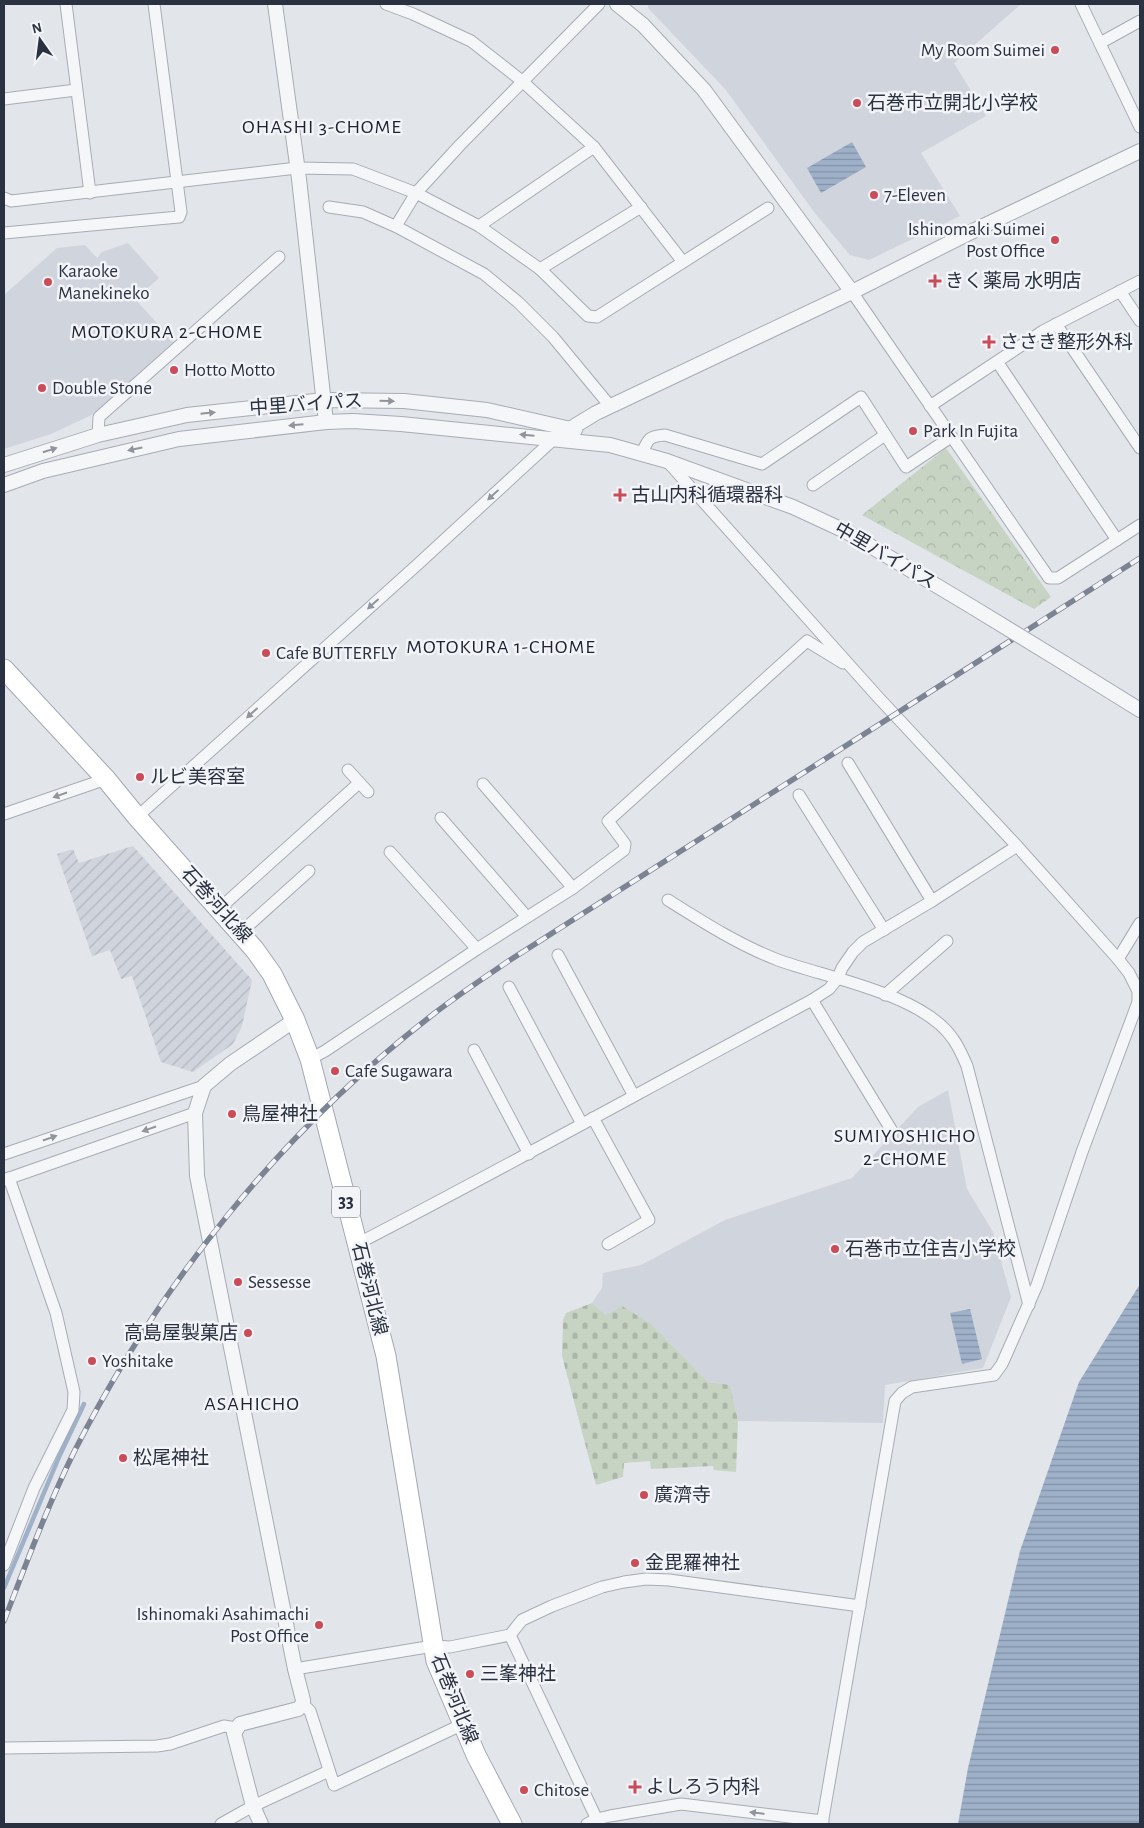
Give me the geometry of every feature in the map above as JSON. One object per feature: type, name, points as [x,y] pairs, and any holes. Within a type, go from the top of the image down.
[{"type":"main road","name":"石巻河北線","points":[[4,668],[106,779],[137,817],[255,950],[272,974],[295,1020],[310,1059],[386,1356],[436,1661],[476,1755],[512,1824]]},
{"type":"street","points":[[66,4],[90,193]]},
{"type":"street","points":[[4,233],[180,217],[182,212],[154,4]]},
{"type":"street","points":[[275,4],[297,168],[326,422]]},
{"type":"street","points":[[386,4],[413,14],[471,41],[522,81],[594,148],[683,262]]},
{"type":"street","points":[[396,226],[416,193],[460,145],[599,4]]},
{"type":"street","points":[[617,4],[643,25],[704,90],[852,292],[1049,578],[1058,578],[1140,525]]},
{"type":"street","points":[[1081,4],[1140,128]]},
{"type":"street","points":[[1100,43],[1140,21]]},
{"type":"street","points":[[4,100],[76,90]]},
{"type":"street","points":[[479,226],[594,148]]},
{"type":"street","points":[[137,817],[555,438],[610,406],[852,292],[981,227],[1140,151]]},
{"type":"street","points":[[4,198],[11,201],[90,193],[297,168],[354,169],[416,193],[479,226],[540,269],[588,316],[592,317],[597,317],[768,208]]},
{"type":"street","points":[[329,206],[363,212],[396,226],[484,274],[518,302],[553,337],[610,406]]},
{"type":"street","points":[[540,269],[641,207]]},
{"type":"street","points":[[98,435],[99,417],[279,257]]},
{"type":"street","points":[[930,406],[1056,324],[1140,280]]},
{"type":"street","points":[[1120,291],[1140,321]]},
{"type":"street","points":[[1056,324],[1140,448]]},
{"type":"street","points":[[998,363],[1117,540]]},
{"type":"street","points":[[642,453],[648,440],[655,436],[666,435],[762,464],[861,396],[906,467],[951,437]]},
{"type":"street","name":"中里バイパス","points":[[4,465],[98,435],[187,415],[324,400],[404,401],[486,410],[571,428],[610,444],[667,461],[793,507],[846,532],[1140,710]]},
{"type":"street","name":"中里バイパス","points":[[4,485],[43,471],[180,439],[326,422],[353,421],[402,424],[610,444]]},
{"type":"street","points":[[813,485],[885,435]]},
{"type":"street","points":[[510,1635],[594,1823],[681,1804],[822,1823],[895,1401],[902,1393],[912,1387],[994,1375],[1002,1364],[1027,1308],[1085,1143],[1138,1002],[1138,991],[1118,959],[1017,846],[855,671],[667,461]]},
{"type":"street","points":[[310,1059],[573,888],[624,850],[625,844],[608,821],[807,641],[855,671]]},
{"type":"street","points":[[848,763],[932,901]]},
{"type":"street","points":[[348,770],[368,792]]},
{"type":"street","points":[[4,814],[106,779]]},
{"type":"street","points":[[219,909],[360,783]]},
{"type":"street","points":[[483,784],[573,888]]},
{"type":"street","points":[[799,795],[884,930]]},
{"type":"street","points":[[441,818],[527,917]]},
{"type":"street","points":[[357,1244],[529,1154],[812,1000],[829,989],[838,978],[842,968],[863,942],[932,901],[1017,846]]},
{"type":"street","points":[[390,852],[478,949]]},
{"type":"street","points":[[240,932],[309,871]]},
{"type":"street","points":[[668,900],[714,929],[778,960],[838,978],[913,1006],[941,1025],[961,1052],[967,1066],[1027,1308]]},
{"type":"street","points":[[1118,959],[1140,923]]},
{"type":"street","points":[[885,995],[947,941]]},
{"type":"street","points":[[558,955],[634,1096]]},
{"type":"street","points":[[509,987],[582,1124]]},
{"type":"street","points":[[812,1000],[892,1131]]},
{"type":"street","points":[[4,1154],[204,1086],[230,1064],[295,1020]]},
{"type":"street","points":[[474,1050],[529,1154]]},
{"type":"street","points":[[204,1086],[197,1102],[195,1113],[197,1176],[295,1669],[303,1704],[310,1711],[334,1785],[463,1724]]},
{"type":"street","points":[[4,1565],[34,1488],[73,1410],[74,1392],[56,1313],[6,1179],[195,1113]]},
{"type":"street","points":[[593,1118],[649,1220],[608,1244]]},
{"type":"street","points":[[295,1669],[433,1646],[450,1647],[510,1635],[522,1620],[552,1606],[602,1587],[624,1582],[669,1580],[860,1606]]},
{"type":"street","points":[[261,1824],[253,1806],[234,1733],[240,1724],[298,1708],[303,1704]]},
{"type":"street","points":[[4,1748],[157,1746],[170,1744],[224,1726],[236,1728]]},
{"type":"street","points":[[221,1824],[253,1806],[329,1771]]},
{"type":"shaded area","name":"石巻市立開北小学校","points":[[648,4],[1021,4],[954,63],[986,116],[921,153],[960,216],[869,260],[850,255],[814,212],[726,90],[648,8]]},
{"type":"shaded area","points":[[128,243],[159,278],[135,299],[175,343],[98,412],[51,434],[4,449],[4,295],[57,248],[85,245],[97,258],[102,252]]},
{"type":"shaded area","points":[[133,846],[252,980],[242,1026],[233,1044],[193,1072],[161,1062],[132,976],[121,979],[110,950],[92,956],[57,854],[73,849],[79,863]]},
{"type":"shaded area","name":"石巻市立住吉小学校","points":[[948,1090],[967,1189],[993,1232],[1011,1297],[983,1368],[885,1385],[883,1423],[738,1421],[730,1385],[708,1382],[651,1324],[606,1315],[592,1303],[602,1288],[603,1273],[641,1265],[725,1220],[852,1178],[918,1107]]},
{"type":"green space","points":[[946,448],[1051,597],[1034,609],[862,515]]},
{"type":"green space","points":[[592,1303],[606,1315],[622,1306],[651,1324],[708,1382],[730,1385],[738,1421],[736,1472],[714,1470],[713,1466],[651,1469],[650,1461],[624,1463],[623,1477],[596,1485],[562,1356],[563,1320],[566,1313]]},
{"type":"water","points":[[852,142],[866,167],[821,193],[807,168]]},
{"type":"water","points":[[1140,1284],[1140,1824],[958,1824],[968,1768],[1020,1551],[1079,1382]]},
{"type":"water","points":[[970,1309],[982,1359],[962,1364],[950,1313]]},
{"type":"waterway","points":[[4,1588],[59,1457],[84,1404]]},
{"type":"railway","points":[[4,1621],[46,1515],[74,1452],[108,1390],[145,1329],[185,1270],[228,1214],[275,1160],[324,1109],[376,1061],[431,1016],[507,962],[1140,558]]},
{"type":"place","name":"My Room Suimei","points":[[1055,50]]},
{"type":"place","name":"石巻市立開北小学校","points":[[857,103]]},
{"type":"place","name":"7-Eleven","points":[[874,195]]},
{"type":"place","name":"Ishinomaki Suimei Post Office","points":[[1055,240]]},
{"type":"place","name":"きく薬局 水明店","points":[[935,281]]},
{"type":"place","name":"Karaoke Manekineko","points":[[48,282]]},
{"type":"place","name":"ささき整形外科","points":[[989,342]]},
{"type":"place","name":"Hotto Motto","points":[[174,370]]},
{"type":"place","name":"Double Stone","points":[[42,388]]},
{"type":"place","name":"Park In Fujita","points":[[913,431]]},
{"type":"place","name":"古山内科循環器科","points":[[620,495]]},
{"type":"place","name":"Cafe BUTTERFLY","points":[[266,653]]},
{"type":"place","name":"ルビ美容室","points":[[140,777]]},
{"type":"place","name":"Cafe Sugawara","points":[[335,1071]]},
{"type":"place","name":"鳥屋神社","points":[[232,1114]]},
{"type":"place","name":"石巻市立住吉小学校","points":[[835,1249]]},
{"type":"place","name":"Sessesse","points":[[238,1282]]},
{"type":"place","name":"高島屋製菓店","points":[[248,1333]]},
{"type":"place","name":"Yoshitake","points":[[92,1361]]},
{"type":"place","name":"松尾神社","points":[[123,1458]]},
{"type":"place","name":"廣濟寺","points":[[644,1495]]},
{"type":"place","name":"金毘羅神社","points":[[635,1563]]},
{"type":"place","name":"Ishinomaki Asahimachi Post Office","points":[[319,1625]]},
{"type":"place","name":"三峯神社","points":[[470,1674]]},
{"type":"place","name":"よしろう内科","points":[[635,1787]]},
{"type":"place","name":"Chitose","points":[[524,1790]]},
{"type":"district","name":"OHASHI 3-CHOME","points":[[322,127]]},
{"type":"district","name":"MOTOKURA 2-CHOME","points":[[167,332]]},
{"type":"district","name":"MOTOKURA 1-CHOME","points":[[501,647]]},
{"type":"district","name":"SUMIYOSHICHO 2-CHOME","points":[[905,1148]]},
{"type":"district","name":"ASAHICHO","points":[[252,1404]]}]
